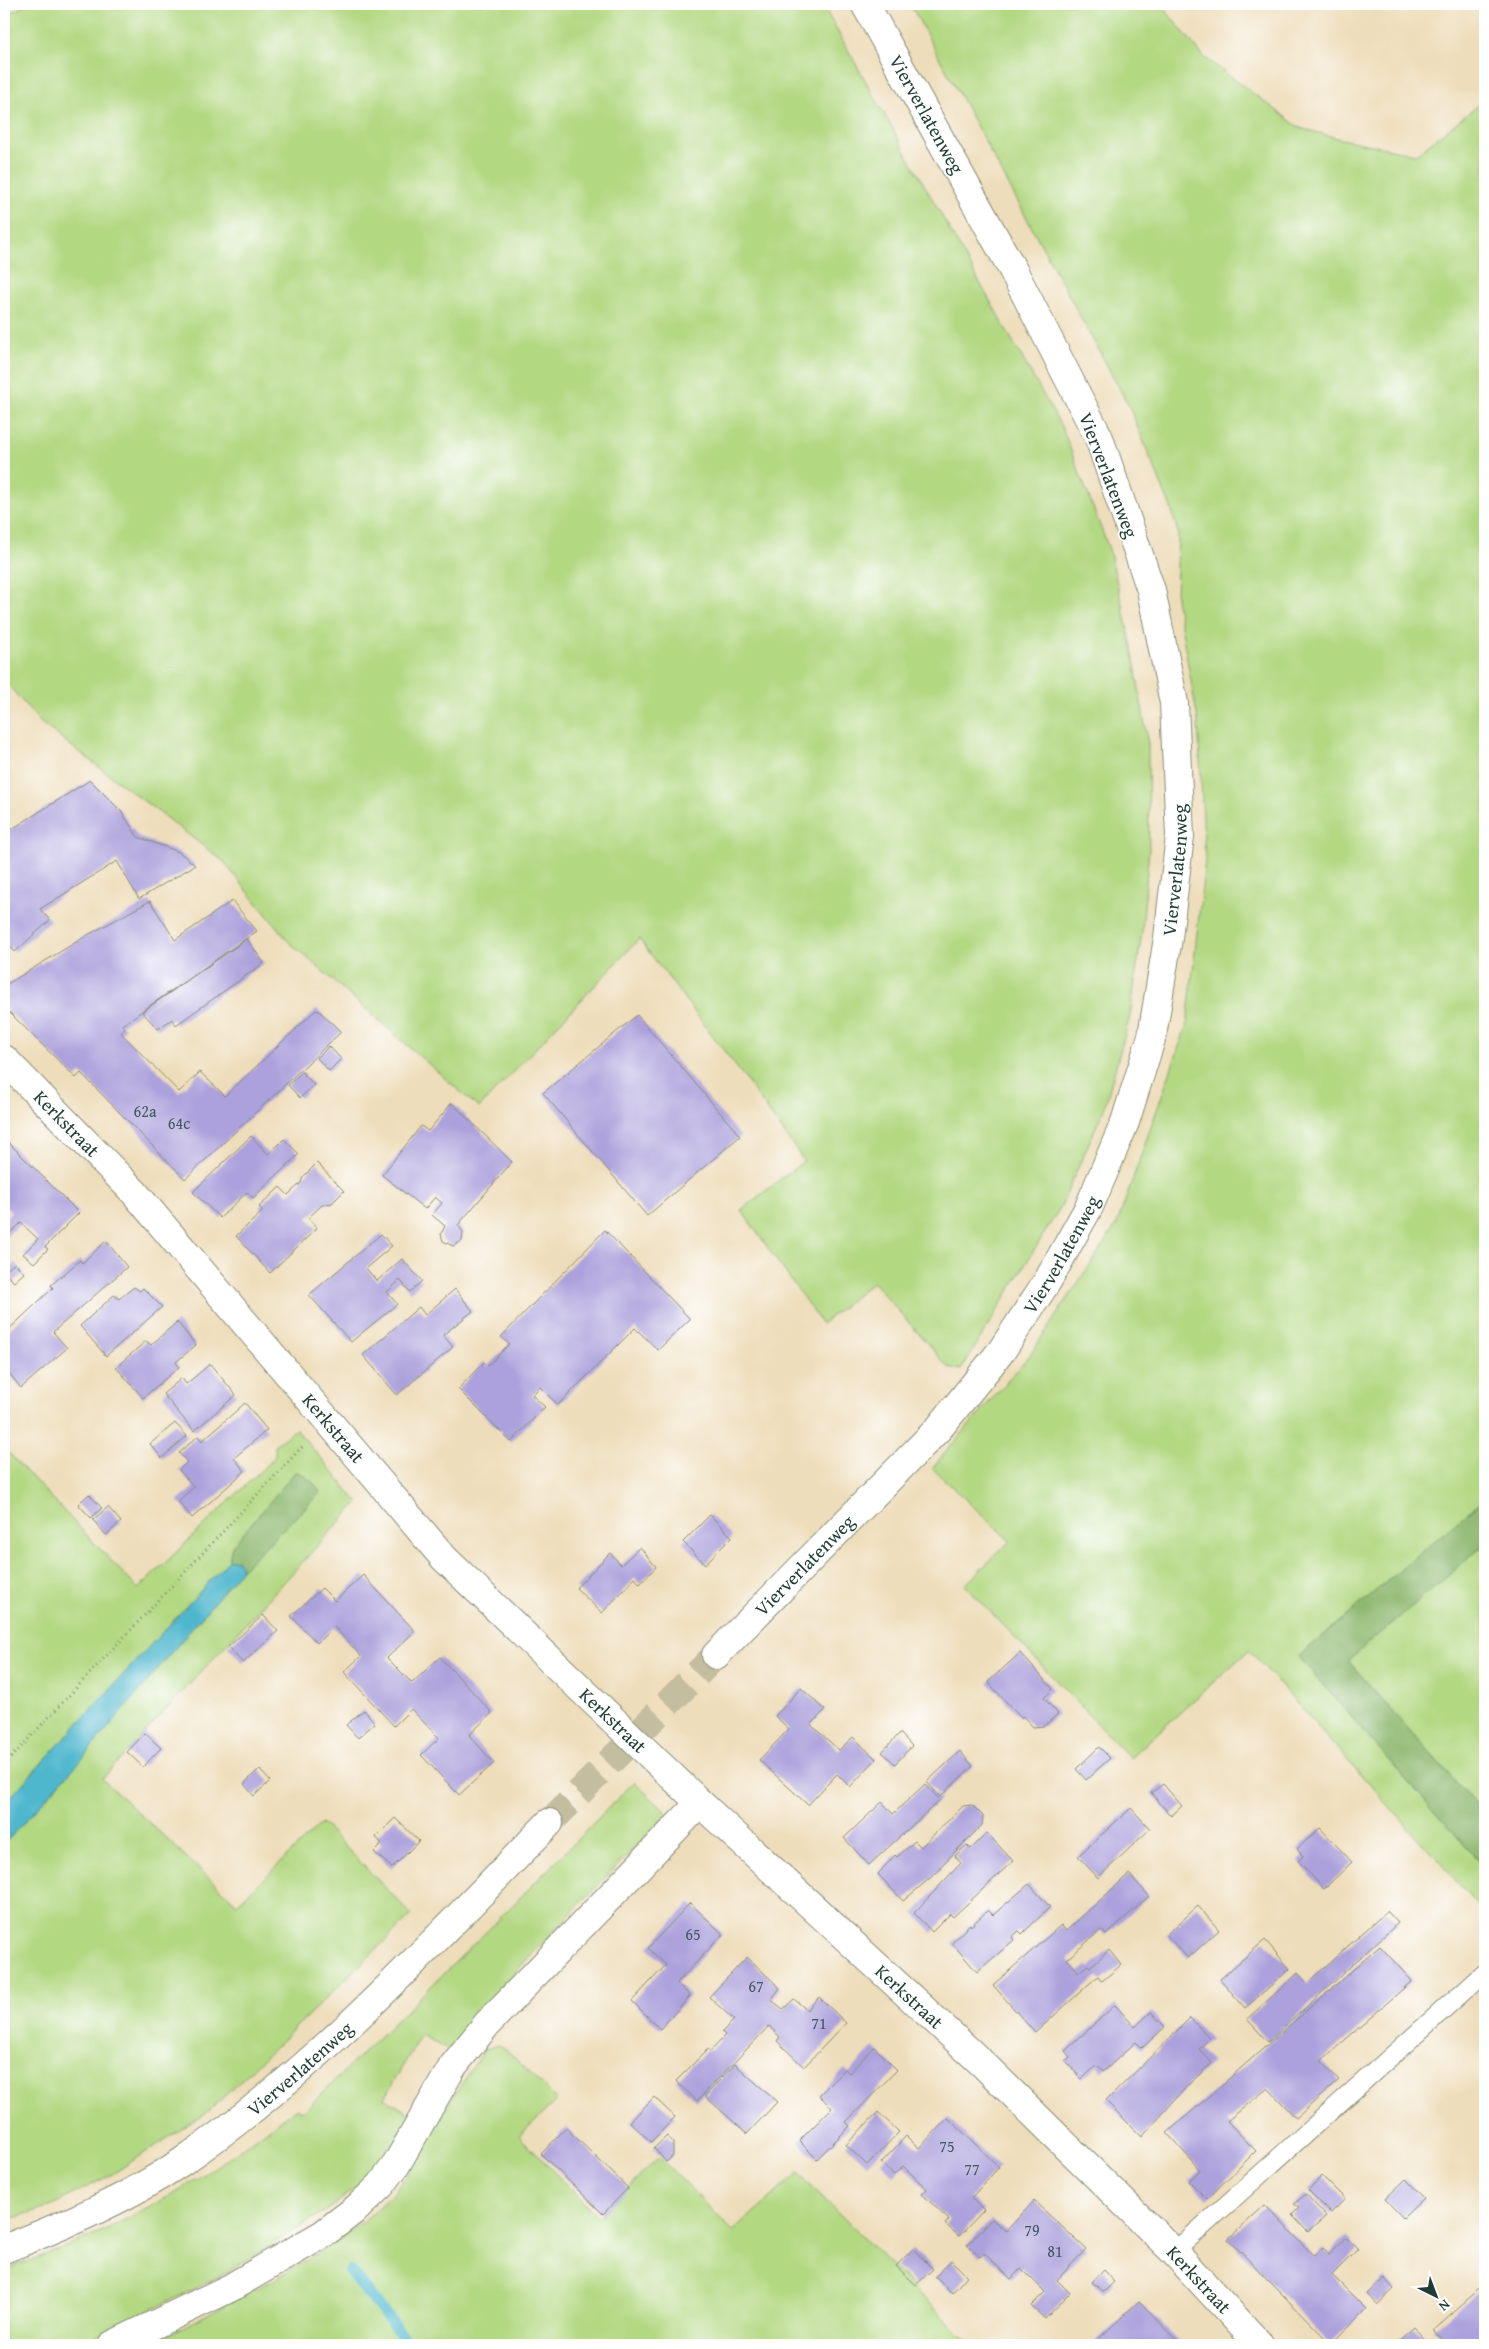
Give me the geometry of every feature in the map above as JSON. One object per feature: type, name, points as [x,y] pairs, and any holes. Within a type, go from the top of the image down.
[{"type":"street","name":"Vierverlatenweg","points":[[716,1655],[939,1428],[1002,1350],[1048,1280],[1093,1199],[1125,1122],[1152,1036],[1168,938],[1180,836],[1174,703],[1151,590],[1099,438],[1010,263],[865,4]]},
{"type":"street","name":"Kerkstraat","points":[[4,1059],[134,1192],[444,1558],[700,1803],[985,2066],[1174,2252],[1260,2345]]},
{"type":"street","points":[[112,2345],[230,2288],[322,2234],[357,2208],[381,2185],[396,2165],[453,2066],[486,2024],[700,1803]]},
{"type":"street","name":"Vierverlatenweg","points":[[4,2249],[91,2214],[179,2163],[277,2088],[366,2010],[549,1823]]},
{"type":"lane","points":[[1174,2252],[1485,1972]]},
{"type":"path","points":[[4,1765],[146,1611],[328,1420]]},
{"type":"green space","points":[[26,4],[822,4],[1063,430],[1109,549],[1132,647],[1148,744],[1149,849],[1142,932],[1130,1016],[1104,1109],[1061,1206],[961,1370],[948,1367],[873,1282],[822,1324],[741,1210],[804,1161],[741,1073],[639,939],[479,1108],[289,942],[223,861],[41,723],[4,680],[4,17]]},
{"type":"green space","points":[[910,4],[1162,4],[1204,57],[1300,128],[1341,139],[1416,154],[1485,100],[1485,1498],[1298,1657],[1485,1868],[1485,1913],[1249,1650],[1130,1758],[965,1585],[1010,1541],[932,1468],[1030,1355],[1117,1224],[1187,1024],[1205,860],[1198,720],[1176,598],[1178,533],[1171,508],[1128,404]]},
{"type":"green space","points":[[296,1429],[358,1502],[102,1779],[237,1904],[322,1823],[412,1915],[209,2111],[111,2175],[48,2207],[4,2221],[4,1844],[81,1760],[241,1570],[320,1493],[232,1546],[229,1560],[4,1804],[4,1448],[138,1589],[275,1457],[275,1445]]},
{"type":"green space","points":[[296,1471],[313,1483],[320,1493],[241,1570],[238,1560],[229,1560],[232,1546]]},
{"type":"green space","points":[[1485,1498],[1485,1544],[1348,1661],[1485,1815],[1485,1868],[1298,1657]]},
{"type":"green space","points":[[1485,1544],[1485,1815],[1348,1661]]},
{"type":"green space","points":[[634,1782],[668,1814],[528,1959],[448,2050],[421,2035],[384,2098],[411,2114],[394,2145],[376,2169],[355,2189],[327,2210],[226,2273],[115,2328],[67,2345],[4,2345],[4,2270],[51,2253],[141,2212],[213,2168],[297,2108],[303,2112],[491,1927]]},
{"type":"green space","points":[[499,2045],[507,2050],[557,2100],[519,2136],[598,2217],[659,2157],[733,2231],[798,2173],[972,2345],[148,2345],[279,2277],[342,2238],[373,2213],[393,2194],[405,2178],[443,2112],[485,2049]]},
{"type":"water","points":[[229,1560],[238,1560],[241,1570],[81,1760],[4,1844],[4,1804]]},
{"type":"building","points":[[90,780],[121,811],[138,837],[179,852],[195,865],[139,899],[117,861],[40,909],[50,920],[15,952],[11,947],[4,953],[4,849],[11,845],[4,834]]},
{"type":"building","points":[[150,901],[175,940],[232,901],[257,931],[122,1025],[125,1028],[121,1033],[179,1092],[200,1072],[225,1096],[317,1009],[341,1032],[185,1179],[81,1073],[76,1078],[4,1007],[4,986],[86,936]]},
{"type":"building","points":[[247,939],[264,963],[176,1025],[172,1019],[158,1029],[142,1012]]},
{"type":"building","points":[[637,1015],[740,1136],[647,1216],[543,1093]]},
{"type":"building","points":[[329,1046],[341,1059],[329,1071],[317,1058]]},
{"type":"building","points":[[302,1072],[314,1085],[300,1098],[288,1085]]},
{"type":"building","points":[[452,1103],[512,1162],[458,1225],[463,1232],[462,1241],[453,1246],[443,1241],[441,1234],[445,1226],[432,1215],[442,1203],[435,1197],[425,1209],[382,1175],[421,1126],[428,1131]]},
{"type":"building","points":[[251,1136],[268,1154],[284,1139],[299,1154],[253,1198],[247,1192],[220,1218],[193,1192]]},
{"type":"building","points":[[4,1138],[79,1213],[45,1247],[48,1249],[34,1263],[23,1254],[38,1239],[21,1223],[7,1236],[4,1233],[4,1219],[11,1212],[4,1205]]},
{"type":"building","points":[[317,1163],[344,1191],[332,1203],[322,1205],[308,1218],[317,1228],[270,1273],[236,1236],[263,1211],[259,1207],[280,1187],[288,1195],[301,1183],[303,1177]]},
{"type":"building","points":[[605,1230],[690,1319],[658,1350],[635,1328],[558,1405],[540,1387],[532,1395],[545,1407],[511,1442],[458,1389],[484,1362],[488,1366],[509,1344],[501,1337]]},
{"type":"building","points":[[381,1234],[392,1246],[366,1268],[375,1279],[377,1281],[402,1259],[422,1281],[410,1292],[400,1280],[387,1292],[397,1304],[351,1342],[309,1295]]},
{"type":"building","points":[[106,1241],[127,1267],[53,1332],[67,1348],[21,1388],[8,1372],[4,1376],[4,1334],[53,1288],[51,1285],[80,1260],[82,1263]]},
{"type":"building","points":[[15,1263],[24,1273],[14,1282],[4,1272]]},
{"type":"building","points":[[134,1287],[140,1291],[143,1288],[162,1307],[106,1356],[80,1326],[114,1295],[119,1299]]},
{"type":"building","points":[[455,1289],[473,1311],[443,1335],[453,1347],[397,1395],[363,1355],[419,1307],[425,1315]]},
{"type":"building","points":[[177,1322],[196,1345],[176,1362],[179,1367],[143,1398],[116,1367],[146,1341],[151,1345]]},
{"type":"building","points":[[210,1364],[236,1395],[194,1431],[163,1394],[182,1378],[186,1384]]},
{"type":"building","points":[[245,1403],[267,1430],[234,1458],[245,1471],[192,1518],[178,1501],[194,1487],[179,1470],[187,1462],[179,1453],[198,1436],[202,1441]]},
{"type":"building","points":[[175,1423],[187,1436],[162,1458],[150,1444]]},
{"type":"building","points":[[89,1494],[102,1508],[91,1518],[78,1504]]},
{"type":"building","points":[[108,1507],[121,1522],[106,1535],[93,1520]]},
{"type":"building","points":[[710,1515],[732,1537],[705,1564],[683,1542]]},
{"type":"building","points":[[640,1547],[656,1567],[640,1584],[635,1578],[602,1613],[576,1588],[610,1553],[621,1565]]},
{"type":"building","points":[[363,1575],[415,1631],[387,1658],[412,1683],[440,1657],[492,1713],[469,1735],[494,1763],[459,1795],[421,1755],[439,1738],[411,1709],[394,1726],[344,1672],[361,1656],[334,1627],[317,1643],[291,1616],[322,1588],[335,1601]]},
{"type":"building","points":[[263,1615],[278,1631],[243,1663],[228,1647]]},
{"type":"building","points":[[1020,1653],[1053,1689],[1044,1698],[1058,1714],[1044,1726],[1033,1727],[1023,1716],[1021,1718],[988,1682]]},
{"type":"building","points":[[801,1688],[825,1710],[811,1725],[839,1750],[853,1737],[876,1759],[850,1787],[837,1774],[808,1805],[759,1760],[789,1729],[775,1716]]},
{"type":"building","points":[[364,1710],[375,1723],[358,1738],[346,1725]]},
{"type":"building","points":[[145,1733],[161,1748],[143,1767],[127,1752]]},
{"type":"building","points":[[900,1733],[912,1746],[895,1764],[882,1752]]},
{"type":"building","points":[[1099,1747],[1110,1758],[1086,1780],[1076,1769]]},
{"type":"building","points":[[960,1751],[973,1766],[940,1797],[927,1782]]},
{"type":"building","points":[[259,1769],[270,1781],[254,1796],[244,1784]]},
{"type":"building","points":[[925,1784],[940,1800],[869,1865],[844,1838],[882,1802],[893,1814]]},
{"type":"building","points":[[1163,1784],[1182,1806],[1171,1816],[1151,1793]]},
{"type":"building","points":[[972,1805],[983,1816],[982,1825],[940,1867],[942,1868],[903,1901],[878,1874],[895,1855],[897,1857],[915,1841],[921,1847],[963,1806]]},
{"type":"building","points":[[1131,1808],[1150,1829],[1098,1878],[1078,1856]]},
{"type":"building","points":[[395,1818],[419,1841],[392,1868],[374,1852],[382,1844],[376,1837]]},
{"type":"building","points":[[1320,1828],[1352,1862],[1324,1889],[1298,1861],[1303,1856],[1297,1849]]},
{"type":"building","points":[[987,1833],[1013,1861],[953,1917],[950,1914],[932,1932],[914,1913],[961,1863],[955,1856],[967,1845],[971,1849]]},
{"type":"building","points":[[1129,1874],[1149,1896],[1106,1935],[1101,1930],[1067,1959],[1079,1972],[1088,1965],[1090,1967],[1109,1950],[1121,1965],[1102,1981],[1098,1976],[1035,2033],[993,1985],[1061,1925],[1066,1931]]},
{"type":"building","points":[[1029,1884],[1050,1907],[1022,1934],[1019,1931],[1012,1937],[1014,1940],[977,1972],[952,1943],[970,1924],[971,1926],[988,1910],[993,1915]]},
{"type":"building","points":[[690,1903],[723,1934],[677,1983],[690,1996],[660,2029],[632,2001],[666,1965],[648,1948]]},
{"type":"building","points":[[1198,1906],[1219,1930],[1188,1958],[1166,1935]]},
{"type":"building","points":[[1387,1911],[1398,1923],[1268,2042],[1247,2019],[1298,1973],[1307,1983]]},
{"type":"building","points":[[1265,1940],[1290,1969],[1245,2008],[1220,1979]]},
{"type":"building","points":[[1380,1946],[1412,1981],[1321,2061],[1339,2080],[1296,2118],[1268,2088],[1227,2121],[1256,2151],[1207,2199],[1189,2181],[1200,2170],[1167,2133]]},
{"type":"building","points":[[747,1957],[780,1988],[771,2000],[783,2009],[794,1999],[807,2010],[819,1997],[846,2023],[804,2067],[777,2041],[780,2037],[769,2026],[697,2101],[676,2081],[708,2049],[710,2051],[725,2035],[722,2032],[734,2020],[709,1997]]},
{"type":"building","points":[[1115,2005],[1135,2027],[1151,2012],[1165,2027],[1142,2048],[1136,2042],[1103,2072],[1097,2065],[1082,2079],[1065,2061],[1070,2057],[1065,2051]]},
{"type":"building","points":[[1190,2018],[1210,2038],[1199,2049],[1212,2063],[1189,2084],[1142,2137],[1106,2101]]},
{"type":"building","points":[[874,2047],[897,2070],[846,2122],[850,2126],[817,2159],[799,2141],[832,2108],[819,2095],[845,2069],[849,2073]]},
{"type":"building","points":[[735,2064],[777,2102],[747,2134],[705,2096]]},
{"type":"building","points":[[654,2097],[675,2117],[651,2142],[630,2122]]},
{"type":"building","points":[[878,2112],[899,2132],[867,2165],[846,2145]]},
{"type":"building","points":[[948,2118],[999,2167],[971,2198],[984,2210],[959,2236],[945,2224],[949,2220],[922,2194],[927,2189],[903,2166],[894,2175],[881,2163],[906,2136],[919,2148]]},
{"type":"building","points":[[566,2128],[628,2188],[603,2214],[541,2154]]},
{"type":"building","points":[[667,2136],[673,2143],[673,2156],[666,2162],[654,2148]]},
{"type":"building","points":[[1322,2176],[1345,2199],[1331,2213],[1308,2190]]},
{"type":"building","points":[[1406,2179],[1424,2198],[1403,2218],[1385,2199]]},
{"type":"building","points":[[1306,2194],[1326,2216],[1308,2232],[1292,2215],[1299,2208],[1294,2204]]},
{"type":"building","points":[[1034,2201],[1086,2249],[1057,2280],[1070,2293],[1045,2319],[1031,2306],[1045,2292],[1021,2268],[1011,2279],[984,2253],[980,2257],[967,2245],[992,2219],[1006,2231]]},
{"type":"building","points":[[1265,2205],[1314,2256],[1323,2247],[1329,2254],[1347,2237],[1358,2249],[1332,2275],[1366,2309],[1331,2344],[1228,2239]]},
{"type":"building","points":[[913,2249],[933,2269],[916,2285],[896,2266]]},
{"type":"building","points":[[951,2260],[967,2276],[952,2293],[935,2277]]},
{"type":"building","points":[[1103,2270],[1114,2282],[1104,2292],[1092,2282]]},
{"type":"building","points":[[1384,2278],[1394,2289],[1377,2305],[1367,2294]]},
{"type":"building","points":[[1485,2284],[1485,2345],[1447,2345],[1433,2330]]},
{"type":"building","points":[[1139,2301],[1182,2345],[1092,2345]]},
{"type":"building","points":[[1414,2327],[1430,2345],[1394,2345]]},
{"type":"waterway","points":[[350,2271],[410,2345]]},
{"type":"tunnel","points":[[549,1823],[716,1655]]}]
